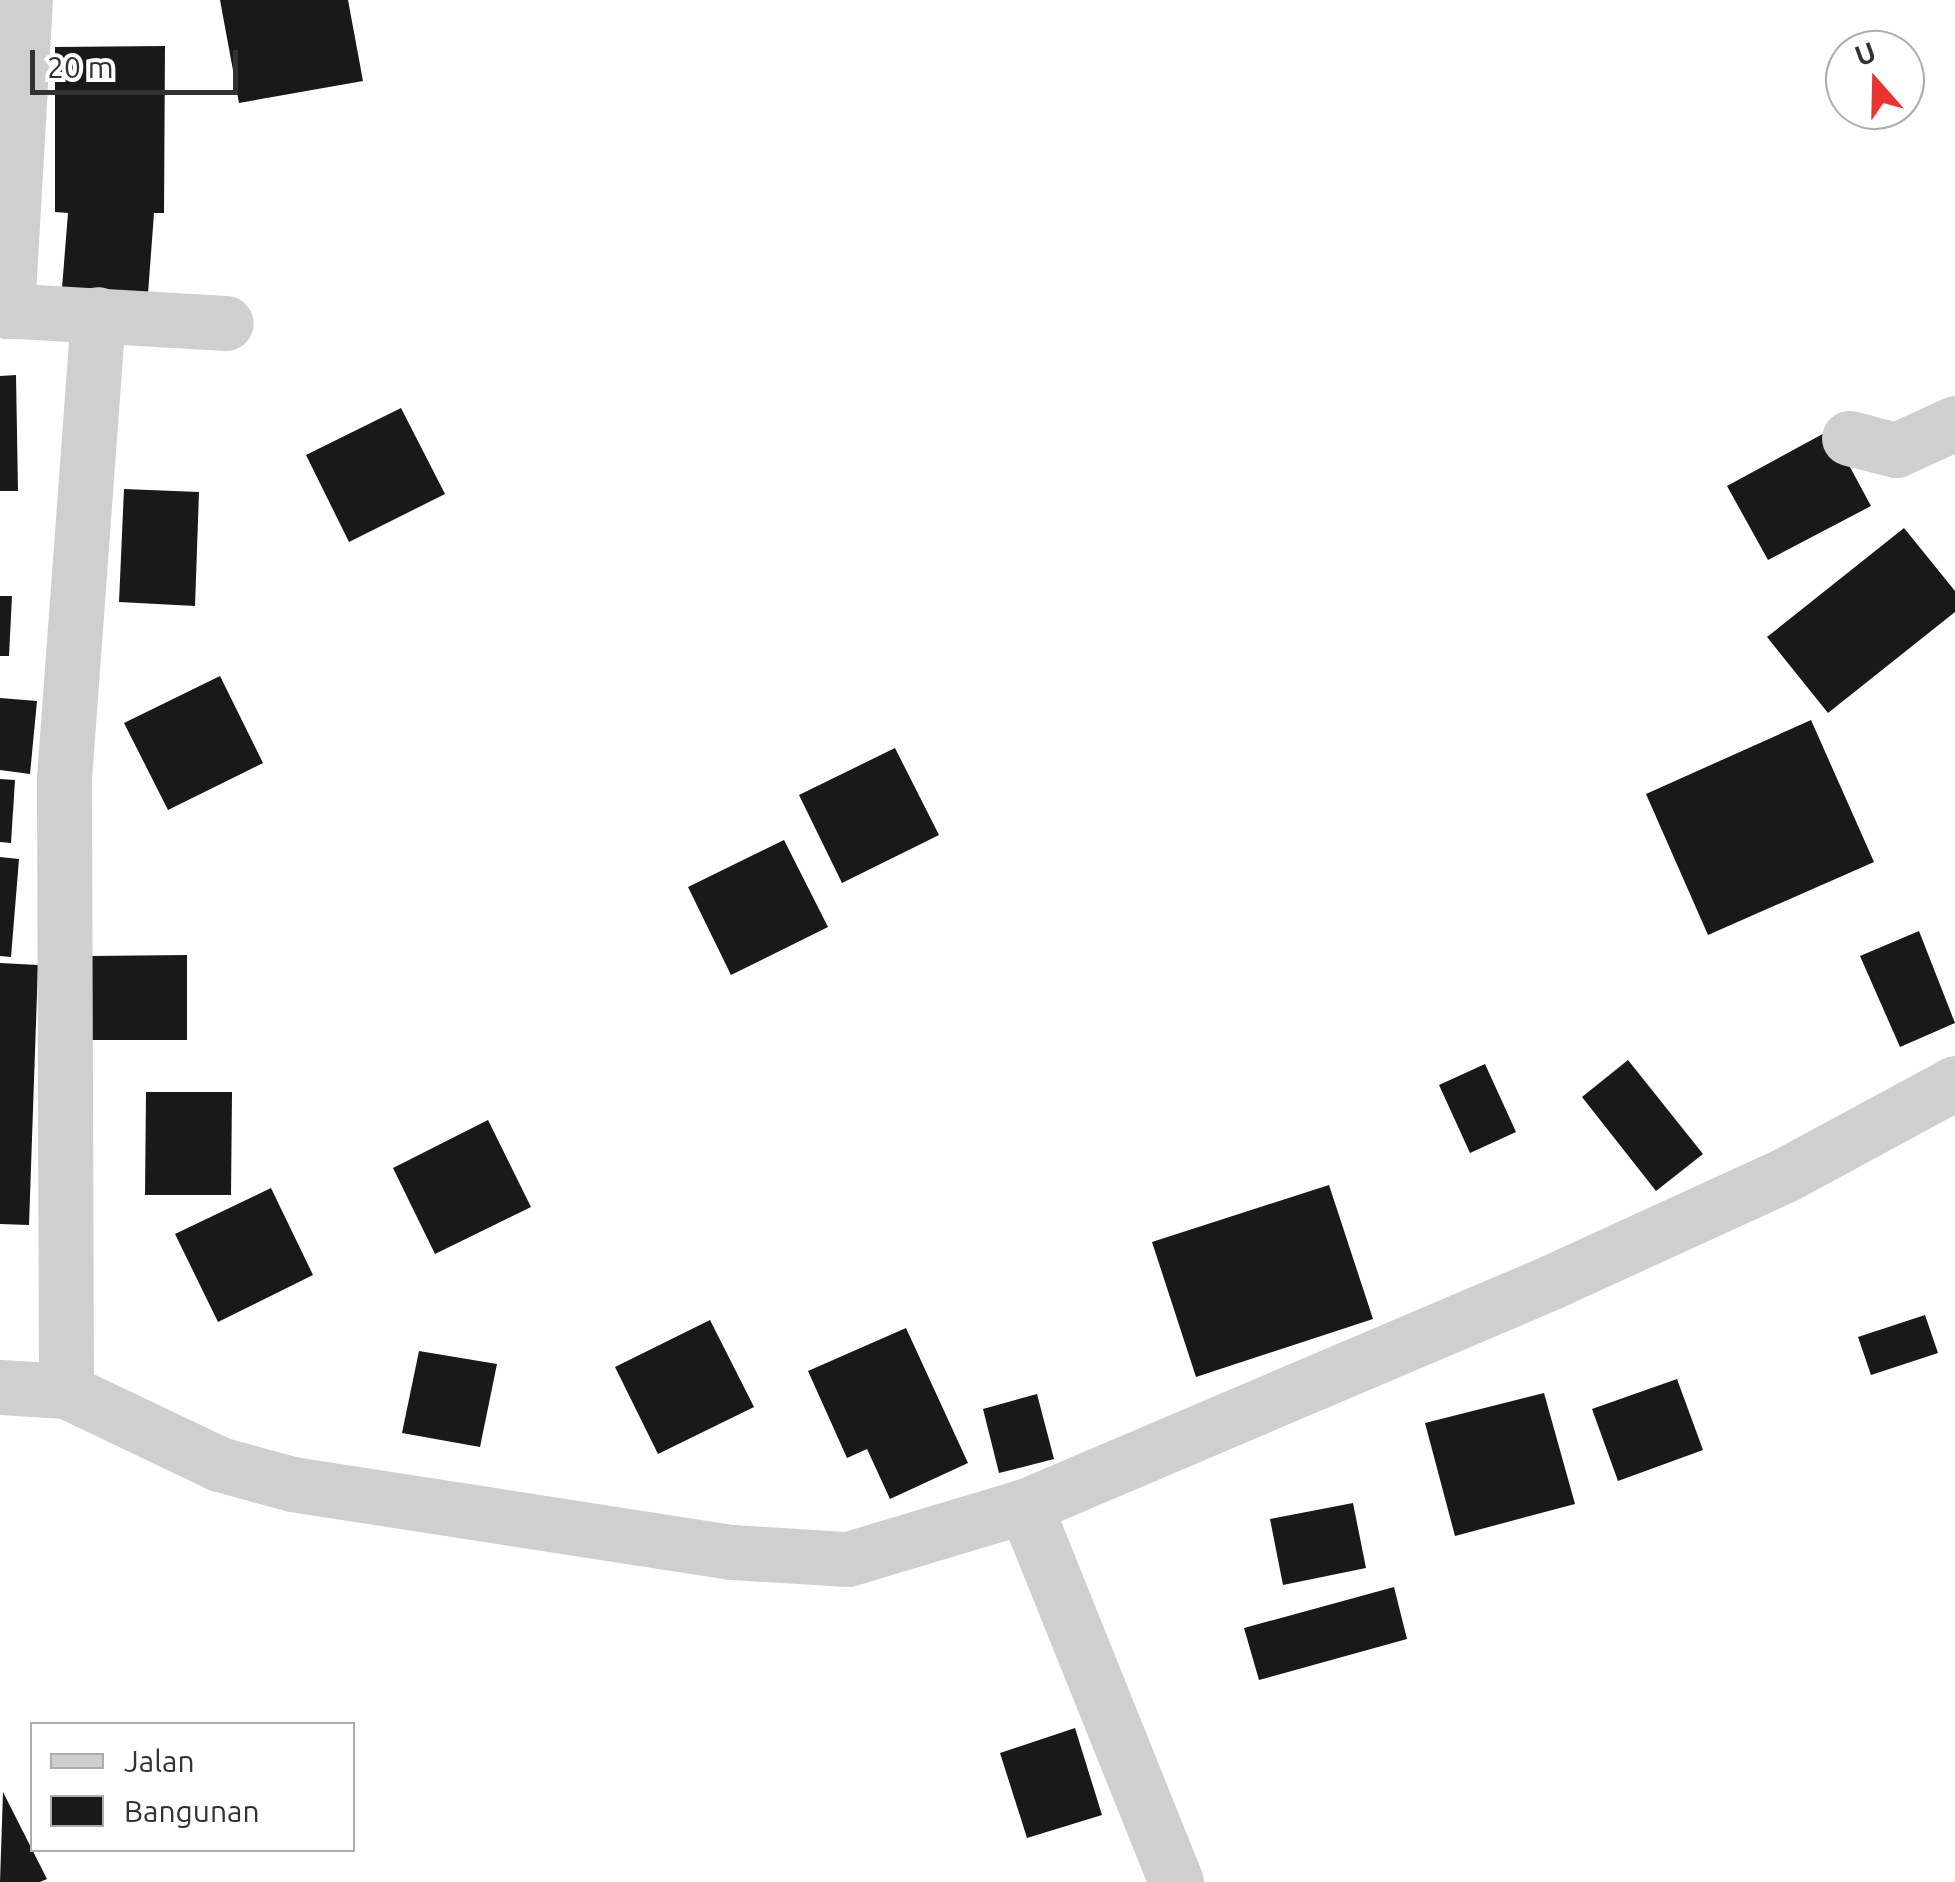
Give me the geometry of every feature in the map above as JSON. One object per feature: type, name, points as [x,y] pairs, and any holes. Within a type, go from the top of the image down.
[{"type":"street","points":[[25,0],[4,310],[226,323]]},
{"type":"street","points":[[66,1391],[64,778],[98,314]]},
{"type":"street","points":[[1849,438],[1896,450],[1955,424]]},
{"type":"street","points":[[0,1387],[66,1391],[219,1464],[292,1484],[798,1560],[900,1549],[1024,1506],[1550,1282],[1786,1175],[1955,1084]]},
{"type":"street","points":[[1024,1506],[1176,1882]]},
{"type":"building","points":[[220,0],[348,0],[363,81],[239,103]]},
{"type":"building","points":[[165,46],[164,213],[154,213],[148,294],[62,288],[68,213],[55,212],[55,47]]},
{"type":"building","points":[[16,375],[18,491],[0,491],[0,376]]},
{"type":"building","points":[[401,408],[445,494],[349,542],[306,455]]},
{"type":"building","points":[[1830,430],[1871,506],[1768,560],[1727,486]]},
{"type":"building","points":[[124,489],[199,492],[195,606],[119,602]]},
{"type":"building","points":[[1904,528],[1955,591],[1955,612],[1828,713],[1767,637]]},
{"type":"building","points":[[0,596],[12,596],[9,656],[0,656]]},
{"type":"building","points":[[220,676],[263,763],[168,810],[124,723]]},
{"type":"building","points":[[0,698],[37,701],[30,774],[0,770]]},
{"type":"building","points":[[1811,720],[1874,862],[1708,935],[1646,794]]},
{"type":"building","points":[[895,748],[939,835],[842,883],[799,795]]},
{"type":"building","points":[[0,779],[15,780],[11,843],[0,842]]},
{"type":"building","points":[[784,840],[828,927],[731,975],[688,887]]},
{"type":"building","points":[[0,857],[19,859],[11,957],[0,956]]},
{"type":"building","points":[[1919,931],[1955,1023],[1900,1047],[1860,956]]},
{"type":"building","points":[[187,955],[187,1040],[92,1040],[91,956]]},
{"type":"building","points":[[0,963],[38,965],[29,1225],[0,1224]]},
{"type":"building","points":[[1628,1060],[1703,1154],[1656,1191],[1582,1097]]},
{"type":"building","points":[[1485,1064],[1516,1132],[1470,1153],[1439,1085]]},
{"type":"building","points":[[146,1092],[232,1092],[231,1195],[145,1195]]},
{"type":"building","points":[[488,1120],[531,1207],[435,1254],[393,1168]]},
{"type":"building","points":[[1329,1185],[1373,1319],[1196,1377],[1152,1242]]},
{"type":"building","points":[[271,1188],[313,1275],[218,1322],[175,1234]]},
{"type":"building","points":[[1925,1315],[1938,1353],[1871,1375],[1858,1337]]},
{"type":"building","points":[[710,1320],[754,1407],[658,1454],[615,1367]]},
{"type":"building","points":[[906,1328],[968,1463],[890,1499],[867,1449],[847,1458],[808,1371]]},
{"type":"building","points":[[419,1351],[497,1364],[480,1447],[402,1433]]},
{"type":"building","points":[[1677,1379],[1703,1450],[1618,1481],[1592,1409]]},
{"type":"building","points":[[1544,1393],[1575,1504],[1455,1536],[1425,1423]]},
{"type":"building","points":[[1037,1394],[1054,1459],[999,1473],[983,1409]]},
{"type":"building","points":[[1353,1503],[1366,1568],[1283,1585],[1270,1519]]},
{"type":"building","points":[[1394,1587],[1407,1639],[1259,1680],[1244,1628]]},
{"type":"building","points":[[1075,1728],[1102,1815],[1027,1838],[1000,1753]]},
{"type":"building","points":[[3,1792],[47,1879],[0,1882]]}]
